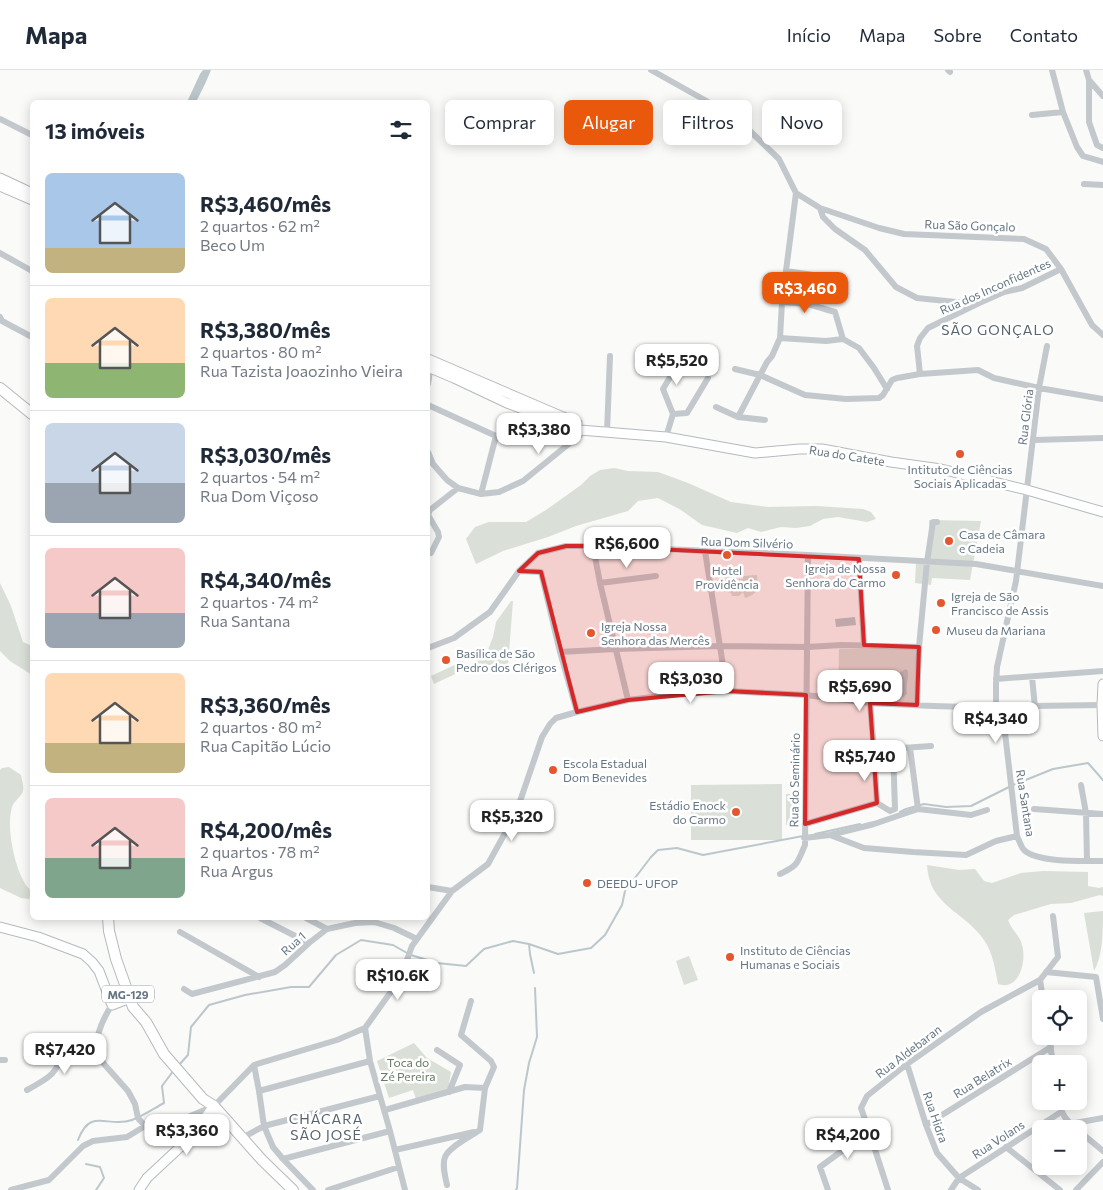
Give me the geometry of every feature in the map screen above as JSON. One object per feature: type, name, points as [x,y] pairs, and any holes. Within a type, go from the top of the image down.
[{"type":"main road","points":[[0,388],[30,412]]},
{"type":"main road","name":"MG-129","points":[[108,920],[109,932],[116,959],[133,1007],[146,1022],[164,1054],[203,1100],[214,1106],[262,1160],[293,1190]]},
{"type":"street","points":[[651,70],[710,103],[750,132],[779,160],[796,193],[782,302],[780,338],[738,416]]},
{"type":"street","points":[[1052,70],[1063,112],[1077,147],[1083,156],[1103,162]]},
{"type":"street","points":[[1086,70],[1089,80],[1089,122],[1098,145],[1103,148]]},
{"type":"street","points":[[1089,80],[1103,96]]},
{"type":"street","points":[[1032,115],[1063,112]]},
{"type":"street","points":[[0,119],[30,134]]},
{"type":"street","points":[[0,178],[30,195]]},
{"type":"street","points":[[1084,184],[1103,185]]},
{"type":"street","points":[[0,186],[30,195]]},
{"type":"street","name":"Rua São Gonçalo","points":[[796,193],[820,208],[879,228],[904,234],[1024,238],[1046,249],[1061,269],[1092,325],[1103,335]]},
{"type":"street","points":[[820,208],[822,218],[865,250],[896,287],[917,298],[977,304]]},
{"type":"street","points":[[0,254],[30,270]]},
{"type":"street","name":"Rua dos Inconfidentes","points":[[920,374],[916,346],[928,328],[1004,292],[1022,288],[1061,269]]},
{"type":"street","points":[[786,271],[814,275],[808,304]]},
{"type":"street","points":[[782,302],[808,304],[835,312],[843,339]]},
{"type":"street","points":[[0,317],[2,321],[30,336]]},
{"type":"street","points":[[780,338],[826,341],[843,339],[859,348],[887,389]]},
{"type":"street","name":"Rua Glória","points":[[1018,571],[1039,388],[1047,346]]},
{"type":"street","points":[[607,432],[610,356]]},
{"type":"street","points":[[666,437],[673,414],[663,388],[682,357]]},
{"type":"street","name":"Rua do Catete","points":[[430,365],[454,378],[580,430],[666,437],[755,453],[800,448],[822,449],[941,469],[1027,490],[1103,512]]},
{"type":"street","points":[[735,369],[760,375],[806,396],[846,399],[879,398],[892,380],[897,378],[920,374],[978,370],[994,378],[1103,399]]},
{"type":"street","points":[[673,414],[687,413],[708,378]]},
{"type":"street","points":[[430,406],[496,436],[481,494]]},
{"type":"street","points":[[716,406],[738,416],[765,420]]},
{"type":"street","points":[[430,457],[433,464],[447,480],[458,488],[481,494],[499,492],[523,481],[586,430]]},
{"type":"street","points":[[1034,440],[1103,438]]},
{"type":"street","points":[[430,510],[458,488]]},
{"type":"street","points":[[430,519],[440,537],[431,553]]},
{"type":"street","points":[[917,705],[919,647],[927,562],[933,522],[937,522]]},
{"type":"street","name":"Rua Dom Silvério","points":[[430,647],[454,638],[490,612],[519,571],[538,553],[566,546],[808,555],[976,564],[1103,586]]},
{"type":"street","points":[[593,546],[628,700]]},
{"type":"street","points":[[705,551],[727,692]]},
{"type":"street","name":"Rua do Seminário","points":[[780,874],[794,868],[799,860],[805,834],[808,555]]},
{"type":"street","points":[[859,559],[864,645]]},
{"type":"street","points":[[519,571],[541,572],[560,652],[577,712]]},
{"type":"street","name":"Rua Santana","points":[[1018,571],[996,679],[1017,836],[1023,849],[1032,855],[1052,860],[1103,861]]},
{"type":"street","points":[[600,582],[656,576]]},
{"type":"street","points":[[560,652],[719,646],[807,647],[864,645],[919,647]]},
{"type":"street","points":[[996,679],[1103,671]]},
{"type":"street","points":[[1032,677],[1035,707]]},
{"type":"street","points":[[1103,684],[1103,736]]},
{"type":"street","points":[[139,1190],[147,1178],[191,1136],[214,1106],[254,1065],[338,1040],[365,1028],[400,979],[412,946],[452,891],[488,864],[516,813],[542,738],[556,718],[628,700],[677,694],[727,692],[806,695],[870,703],[917,705],[1035,707],[1102,705]]},
{"type":"street","points":[[870,703],[876,803]]},
{"type":"street","points":[[874,750],[931,746]]},
{"type":"street","points":[[910,748],[918,809]]},
{"type":"street","points":[[876,803],[890,811],[896,809],[894,749]]},
{"type":"street","points":[[1081,785],[1086,813],[1087,861]]},
{"type":"street","points":[[805,834],[876,803]]},
{"type":"street","points":[[805,834],[830,834],[874,824],[918,809],[971,815],[987,810]]},
{"type":"street","points":[[1034,809],[1103,814]]},
{"type":"street","points":[[830,834],[864,848],[966,855],[996,842],[1017,836]]},
{"type":"street","points":[[430,887],[452,891]]},
{"type":"street","name":"Rua Aldebaran","points":[[888,1190],[860,1108],[868,1096],[907,1064],[981,1012],[1040,980],[1058,957],[1053,916]]},
{"type":"street","points":[[264,920],[309,943]]},
{"type":"street","points":[[310,920],[327,929]]},
{"type":"street","name":"Rua 1","points":[[184,989],[192,994],[275,972],[327,929],[355,923],[374,922],[394,928],[417,940]]},
{"type":"street","points":[[0,927],[38,937],[83,954],[99,971],[112,1005]]},
{"type":"street","points":[[180,932],[259,977]]},
{"type":"street","points":[[1046,972],[1096,977],[1103,1019]]},
{"type":"street","points":[[1040,980],[1042,990]]},
{"type":"street","points":[[130,998],[112,1005],[106,1012],[95,1050],[104,1064],[128,1091],[135,1104],[138,1118],[145,1126]]},
{"type":"street","points":[[447,1184],[444,1158],[448,1151],[480,1130],[485,1088],[494,1067],[491,1061],[461,1035],[471,1001]]},
{"type":"street","points":[[365,1028],[370,1061],[396,1150],[405,1190]]},
{"type":"street","points":[[27,1090],[39,1084],[55,1071],[60,1064],[65,1046],[72,1044],[95,1050]]},
{"type":"street","points":[[1051,1047],[1052,1055]]},
{"type":"street","name":"Rua Belatrix","points":[[926,1125],[1051,1047]]},
{"type":"street","points":[[436,1050],[460,1065],[449,1092]]},
{"type":"street","points":[[260,1091],[370,1061]]},
{"type":"street","name":"Rua Hidra","points":[[907,1064],[937,1153],[959,1178],[978,1190]]},
{"type":"street","points":[[254,1065],[260,1091],[264,1126],[273,1147],[313,1190]]},
{"type":"street","points":[[385,1110],[465,1087],[485,1088]]},
{"type":"street","points":[[242,1138],[264,1126],[380,1096]]},
{"type":"street","points":[[11,1190],[49,1180],[83,1146],[93,1141],[127,1137],[145,1126],[188,1117],[214,1106]]},
{"type":"street","points":[[1061,1112],[1068,1120]]},
{"type":"street","name":"Rua Volans","points":[[950,1190],[959,1178],[1061,1112]]},
{"type":"street","points":[[1087,1122],[1103,1118]]},
{"type":"street","points":[[396,1150],[480,1130]]},
{"type":"street","points":[[283,1159],[390,1131]]},
{"type":"street","points":[[828,1190],[820,1167],[869,1131]]},
{"type":"street","points":[[1087,1138],[1103,1151]]},
{"type":"street","points":[[1006,1147],[1060,1190]]},
{"type":"street","points":[[1076,1190],[1103,1162]]},
{"type":"street","points":[[328,1190],[399,1168]]},
{"type":"highlighted area","points":[[566,546],[593,546],[859,559],[864,645],[919,647],[917,705],[870,703],[877,803],[805,824],[806,695],[727,691],[628,700],[577,712],[541,572],[519,571],[538,553]]},
{"type":"green space","points":[[614,468],[628,471],[658,472],[731,502],[768,507],[816,506],[863,509],[871,512],[876,519],[867,522],[838,517],[823,519],[810,526],[796,528],[781,527],[761,532],[748,528],[737,533],[702,525],[681,510],[658,498],[638,501],[628,511],[576,526],[503,551],[476,564],[466,539],[475,527],[489,522],[526,522],[581,485],[590,476],[600,470]]},
{"type":"green space","points":[[929,520],[981,521],[970,580],[932,578],[931,585],[915,583],[916,562],[930,562]]},
{"type":"green space","points":[[757,575],[757,590],[753,595],[745,598],[743,592],[739,596],[732,596],[731,593],[718,589],[713,583],[739,582],[739,579],[743,579],[743,576]]},
{"type":"green space","points":[[0,583],[11,606],[23,642],[30,645],[30,674],[10,661],[0,651]]},
{"type":"green space","points":[[511,601],[513,601],[508,665],[475,665],[475,662],[486,655],[496,622]]},
{"type":"green space","points":[[917,648],[914,705],[838,698],[839,649]]},
{"type":"green space","points":[[463,661],[466,669],[434,684],[431,676]]},
{"type":"green space","points":[[9,767],[21,775],[23,791],[12,807],[10,834],[20,873],[30,890],[29,899],[21,898],[0,888],[0,770]]},
{"type":"green space","name":"Estádio Enock do Carmo","points":[[782,784],[782,840],[691,840],[691,785]]},
{"type":"green space","points":[[786,794],[800,794],[800,825],[786,825]]},
{"type":"green space","points":[[927,865],[959,870],[975,869],[984,881],[992,883],[1021,873],[1043,871],[1088,872],[1088,886],[1103,887],[1103,896],[1100,895],[1071,903],[1051,904],[1014,915],[1008,920],[1021,942],[1023,962],[1016,980],[1003,985],[998,984],[992,956],[984,940],[934,890],[929,879]]},
{"type":"green space","points":[[1103,911],[1101,950],[1094,971],[1084,913]]},
{"type":"green space","points":[[689,956],[698,980],[684,985],[676,961]]},
{"type":"green space","name":"Toca do Zé Pereira","points":[[414,1043],[427,1058],[451,1072],[447,1095],[417,1102],[413,1090],[389,1098],[377,1061]]},
{"type":"shaded area","points":[[203,70],[211,70],[197,100],[188,100]]},
{"type":"shaded area","points":[[855,617],[856,625],[836,627],[835,619]]},
{"type":"shaded area","points":[[906,669],[908,671],[907,694],[903,697],[898,692],[902,686],[900,672]]},
{"type":"waterway","points":[[1013,785],[1053,769],[1088,763],[1103,780]]},
{"type":"waterway","points":[[900,812],[924,804],[946,807],[971,806],[1009,787]]},
{"type":"waterway","points":[[815,834],[860,824]]},
{"type":"waterway","points":[[411,955],[437,963],[466,966],[484,949],[513,941],[529,944],[558,954],[591,948],[605,935],[622,905],[625,891],[658,850],[677,848],[703,855],[803,836]]},
{"type":"waterway","points":[[179,1065],[188,1055],[191,1027],[209,1005],[245,995],[291,987],[309,987],[336,955],[361,940],[393,945],[407,953]]},
{"type":"waterway","points":[[529,944],[534,973]]},
{"type":"waterway","points":[[516,1190],[524,1090],[529,1063],[537,1037],[535,988]]},
{"type":"waterway","points":[[78,1140],[83,1130],[94,1121],[123,1122],[132,1120],[164,1103],[162,1086],[174,1070]]},
{"type":"waterway","points":[[86,1164],[100,1167],[104,1178],[96,1190]]},
{"type":"place","name":"Intituto de Ciências Sociais Aplicadas","points":[[960,454]]},
{"type":"place","name":"Casa de Câmara e Cadeia","points":[[949,541]]},
{"type":"place","name":"Hotel Providência","points":[[727,555]]},
{"type":"place","name":"Igreja de Nossa Senhora do Carmo","points":[[896,575]]},
{"type":"place","name":"Igreja de São Francisco de Assis","points":[[941,603]]},
{"type":"place","name":"Museu da Mariana","points":[[936,630]]},
{"type":"place","name":"Igreja Nossa Senhora das Mercês","points":[[591,633]]},
{"type":"place","name":"Basílica de São Pedro dos Clérigos","points":[[446,660]]},
{"type":"place","name":"Escola Estadual Dom Benevides","points":[[553,770]]},
{"type":"place","name":"Estádio Enock do Carmo","points":[[736,812]]},
{"type":"place","name":"DEEDU- UFOP","points":[[587,883]]},
{"type":"place","name":"Instituto de Ciências Humanas e Sociais","points":[[730,957]]},
{"type":"district","name":"SÃO GONÇALO","points":[[998,329]]},
{"type":"district","name":"CHÁCARA SÃO JOSÉ","points":[[326,1126]]}]
